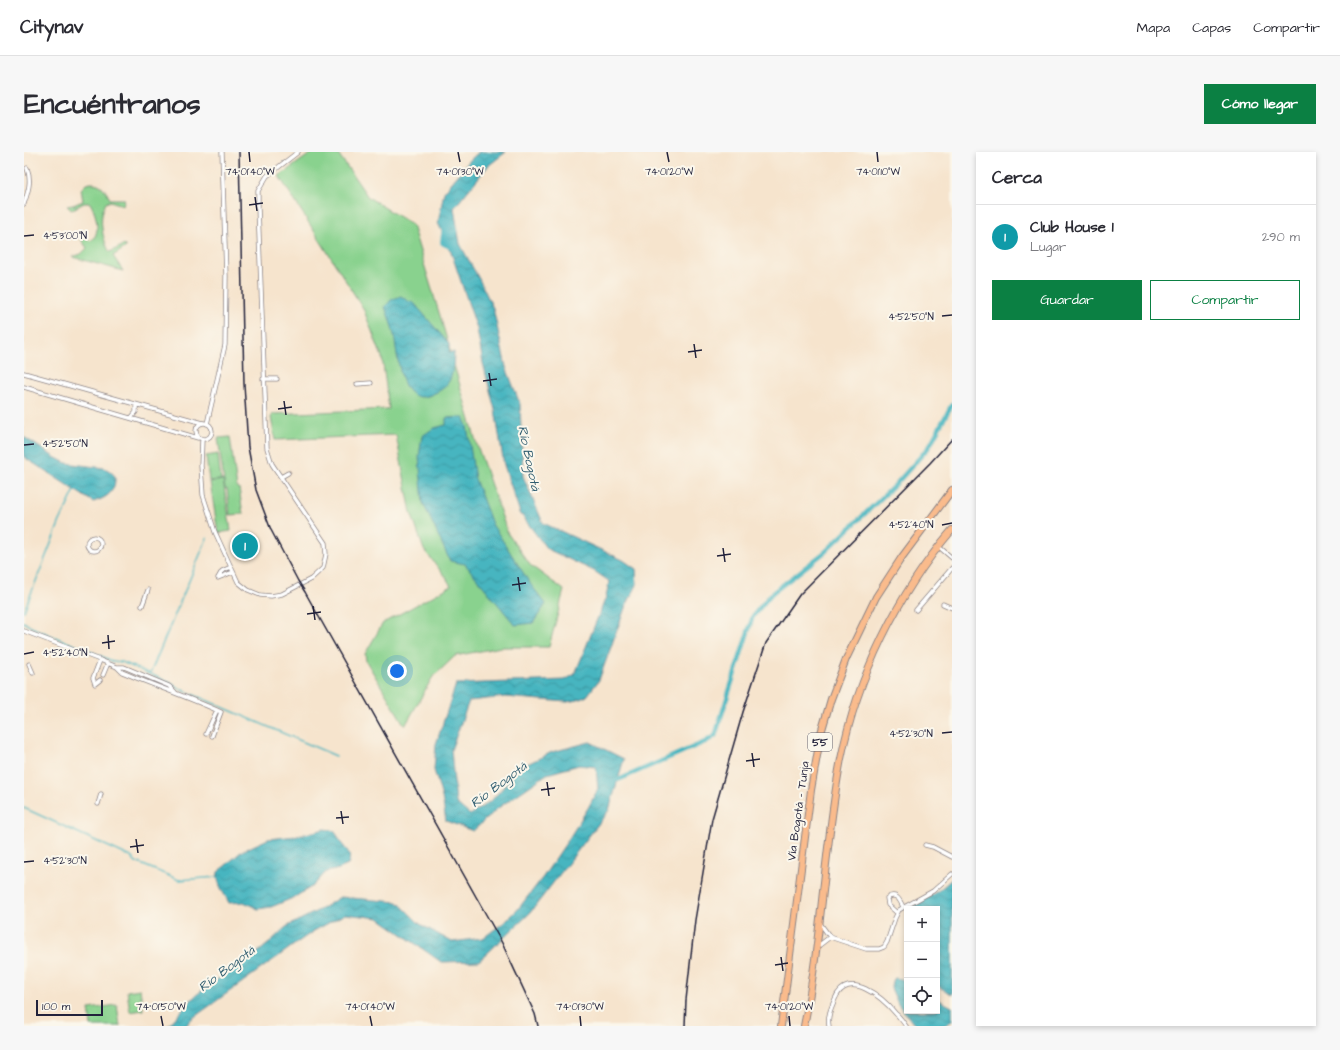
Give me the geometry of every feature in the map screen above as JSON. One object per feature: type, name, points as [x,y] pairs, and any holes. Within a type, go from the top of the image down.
[{"type":"highway","name":"Vía Bogotá - Tunja","points":[[781,1026],[811,790],[821,733],[829,704],[846,659],[876,597],[902,556],[952,490]]},
{"type":"highway","name":"55","points":[[804,1026],[816,947],[836,787],[846,736],[856,702],[877,649],[892,620],[920,571],[952,530]]},
{"type":"street","points":[[207,424],[224,345],[226,276],[222,152]]},
{"type":"street","points":[[203,423],[197,426],[196,429],[196,432],[200,438],[203,495],[215,532],[238,582],[248,590],[260,595],[271,596],[282,594],[311,579],[323,568],[326,554],[325,543],[272,464],[267,448],[263,380],[258,191],[267,176],[298,152]]},
{"type":"street","points":[[24,204],[30,185],[30,175],[27,168]]},
{"type":"street","points":[[24,373],[207,424],[211,429],[211,434],[207,438],[200,438],[24,387]]},
{"type":"street","points":[[263,380],[277,379]]},
{"type":"street","points":[[357,384],[371,383]]},
{"type":"street","points":[[131,418],[136,412],[136,405]]},
{"type":"street","points":[[281,477],[288,473]]},
{"type":"street","points":[[94,537],[98,538],[101,542],[99,549],[95,551],[90,550],[87,544],[88,540],[94,537]]},
{"type":"street","points":[[938,546],[952,558]]},
{"type":"street","points":[[231,567],[222,571],[218,578],[233,572]]},
{"type":"street","points":[[916,610],[952,568]]},
{"type":"street","points":[[142,606],[148,590]]},
{"type":"street","points":[[943,604],[952,608]]},
{"type":"street","points":[[24,627],[31,632],[117,668],[124,667],[169,686],[176,693],[219,711]]},
{"type":"street","points":[[24,631],[31,632]]},
{"type":"street","points":[[100,660],[93,678],[95,684],[100,680]]},
{"type":"street","points":[[29,664],[33,673]]},
{"type":"street","points":[[103,675],[108,664]]},
{"type":"street","points":[[206,734],[219,711]]},
{"type":"street","points":[[212,736],[219,711]]},
{"type":"street","points":[[98,804],[101,794]]},
{"type":"street","points":[[925,845],[933,847],[952,857]]},
{"type":"street","points":[[819,922],[830,937],[866,949],[879,949],[884,947],[888,942],[896,913],[903,907],[933,891],[952,874]]},
{"type":"street","points":[[896,913],[888,905],[887,898],[894,895],[896,896],[903,907]]},
{"type":"street","points":[[816,947],[830,937]]},
{"type":"street","points":[[829,1026],[828,1016],[835,997],[845,987],[852,985],[865,989],[880,998],[897,1014],[906,1026]]},
{"type":"green space","points":[[313,152],[337,152],[368,197],[412,225],[477,445],[508,534],[530,565],[564,590],[549,647],[501,647],[455,656],[432,678],[405,726],[366,661],[365,654],[383,623],[451,586],[445,576],[424,550],[411,513],[396,435],[275,440],[271,417],[273,414],[389,409],[382,357],[363,308],[279,176]]},
{"type":"green space","points":[[91,183],[101,186],[110,199],[125,199],[123,205],[110,201],[106,203],[102,214],[104,240],[109,251],[110,252],[124,245],[126,247],[113,256],[123,271],[72,257],[81,254],[87,248],[78,235],[80,233],[90,241],[96,234],[97,224],[90,203],[84,203],[71,210],[67,206],[83,201],[81,189],[86,184]]},
{"type":"green space","points":[[230,437],[237,488],[239,488],[243,514],[230,515],[227,489],[225,489],[218,438]]},
{"type":"green space","points":[[218,454],[221,480],[209,481],[206,456]]},
{"type":"green space","points":[[223,480],[231,531],[218,533],[210,482]]},
{"type":"green space","points":[[140,989],[143,1010],[130,1012],[127,991]]},
{"type":"green space","points":[[117,1005],[120,1026],[91,1026],[89,1009]]},
{"type":"water","points":[[479,152],[506,152],[488,166],[454,208],[460,244],[493,308],[506,367],[520,404],[523,476],[543,523],[623,560],[636,569],[637,585],[625,608],[599,680],[587,696],[578,700],[567,702],[505,697],[469,701],[451,750],[456,803],[470,815],[492,800],[521,767],[552,752],[590,742],[624,759],[609,810],[530,913],[479,961],[441,962],[379,918],[345,914],[312,932],[190,1020],[186,1026],[168,1026],[194,997],[211,983],[240,967],[286,927],[321,909],[340,897],[398,902],[420,924],[452,942],[483,938],[506,921],[518,909],[543,877],[588,808],[598,789],[596,767],[579,765],[547,774],[498,808],[473,831],[446,821],[442,797],[434,770],[436,744],[456,684],[565,680],[575,674],[606,597],[609,581],[594,571],[547,549],[520,513],[504,465],[495,410],[483,363],[477,329],[449,246],[438,223],[444,192],[471,159]]},
{"type":"water","points":[[401,296],[414,303],[449,344],[449,353],[454,352],[453,370],[450,380],[443,389],[428,396],[419,397],[412,394],[407,389],[401,374],[393,331],[385,307],[391,300]]},
{"type":"water","points":[[463,417],[467,426],[475,479],[492,524],[531,585],[546,604],[533,623],[515,625],[465,564],[450,561],[423,503],[419,457],[422,436],[434,428],[446,425],[446,418]]},
{"type":"water","points":[[24,437],[54,457],[66,463],[104,468],[109,471],[115,476],[114,486],[110,494],[93,502],[24,457]]},
{"type":"water","points":[[325,829],[335,831],[341,843],[349,853],[350,858],[348,865],[326,872],[313,886],[293,898],[271,907],[258,909],[244,902],[229,903],[219,884],[218,872],[242,851],[268,839],[297,836]]},
{"type":"water","points":[[952,879],[952,994],[940,988],[940,906],[914,906],[938,891]]},
{"type":"water","points":[[895,978],[904,980],[904,1012],[898,1004],[891,988],[892,981]]},
{"type":"water","points":[[940,1001],[952,1007],[952,1021],[943,1026],[917,1026],[906,1014],[940,1014]]},
{"type":"waterway","name":"Río Bogotá","points":[[446,227],[444,242],[458,249]]},
{"type":"waterway","points":[[618,780],[705,742],[715,736],[753,616],[771,594],[825,552],[896,484],[929,447],[952,404]]},
{"type":"waterway","points":[[24,611],[60,521],[75,490]]},
{"type":"waterway","points":[[150,674],[207,538]]},
{"type":"waterway","points":[[24,622],[31,627],[115,662],[122,662],[171,683],[178,688],[336,756]]},
{"type":"waterway","points":[[24,808],[131,857],[136,862],[179,880],[217,877]]},
{"type":"tunnel","points":[[288,473],[292,470]]},
{"type":"railway","points":[[239,152],[244,384],[248,447],[256,490],[271,530],[298,581],[502,943],[535,1014],[538,1026]]},
{"type":"railway","points":[[685,1026],[686,1000],[695,920],[712,819],[743,712],[766,643],[800,594],[952,439]]},
{"type":"place","name":"Club House 1","points":[[245,546]]}]
